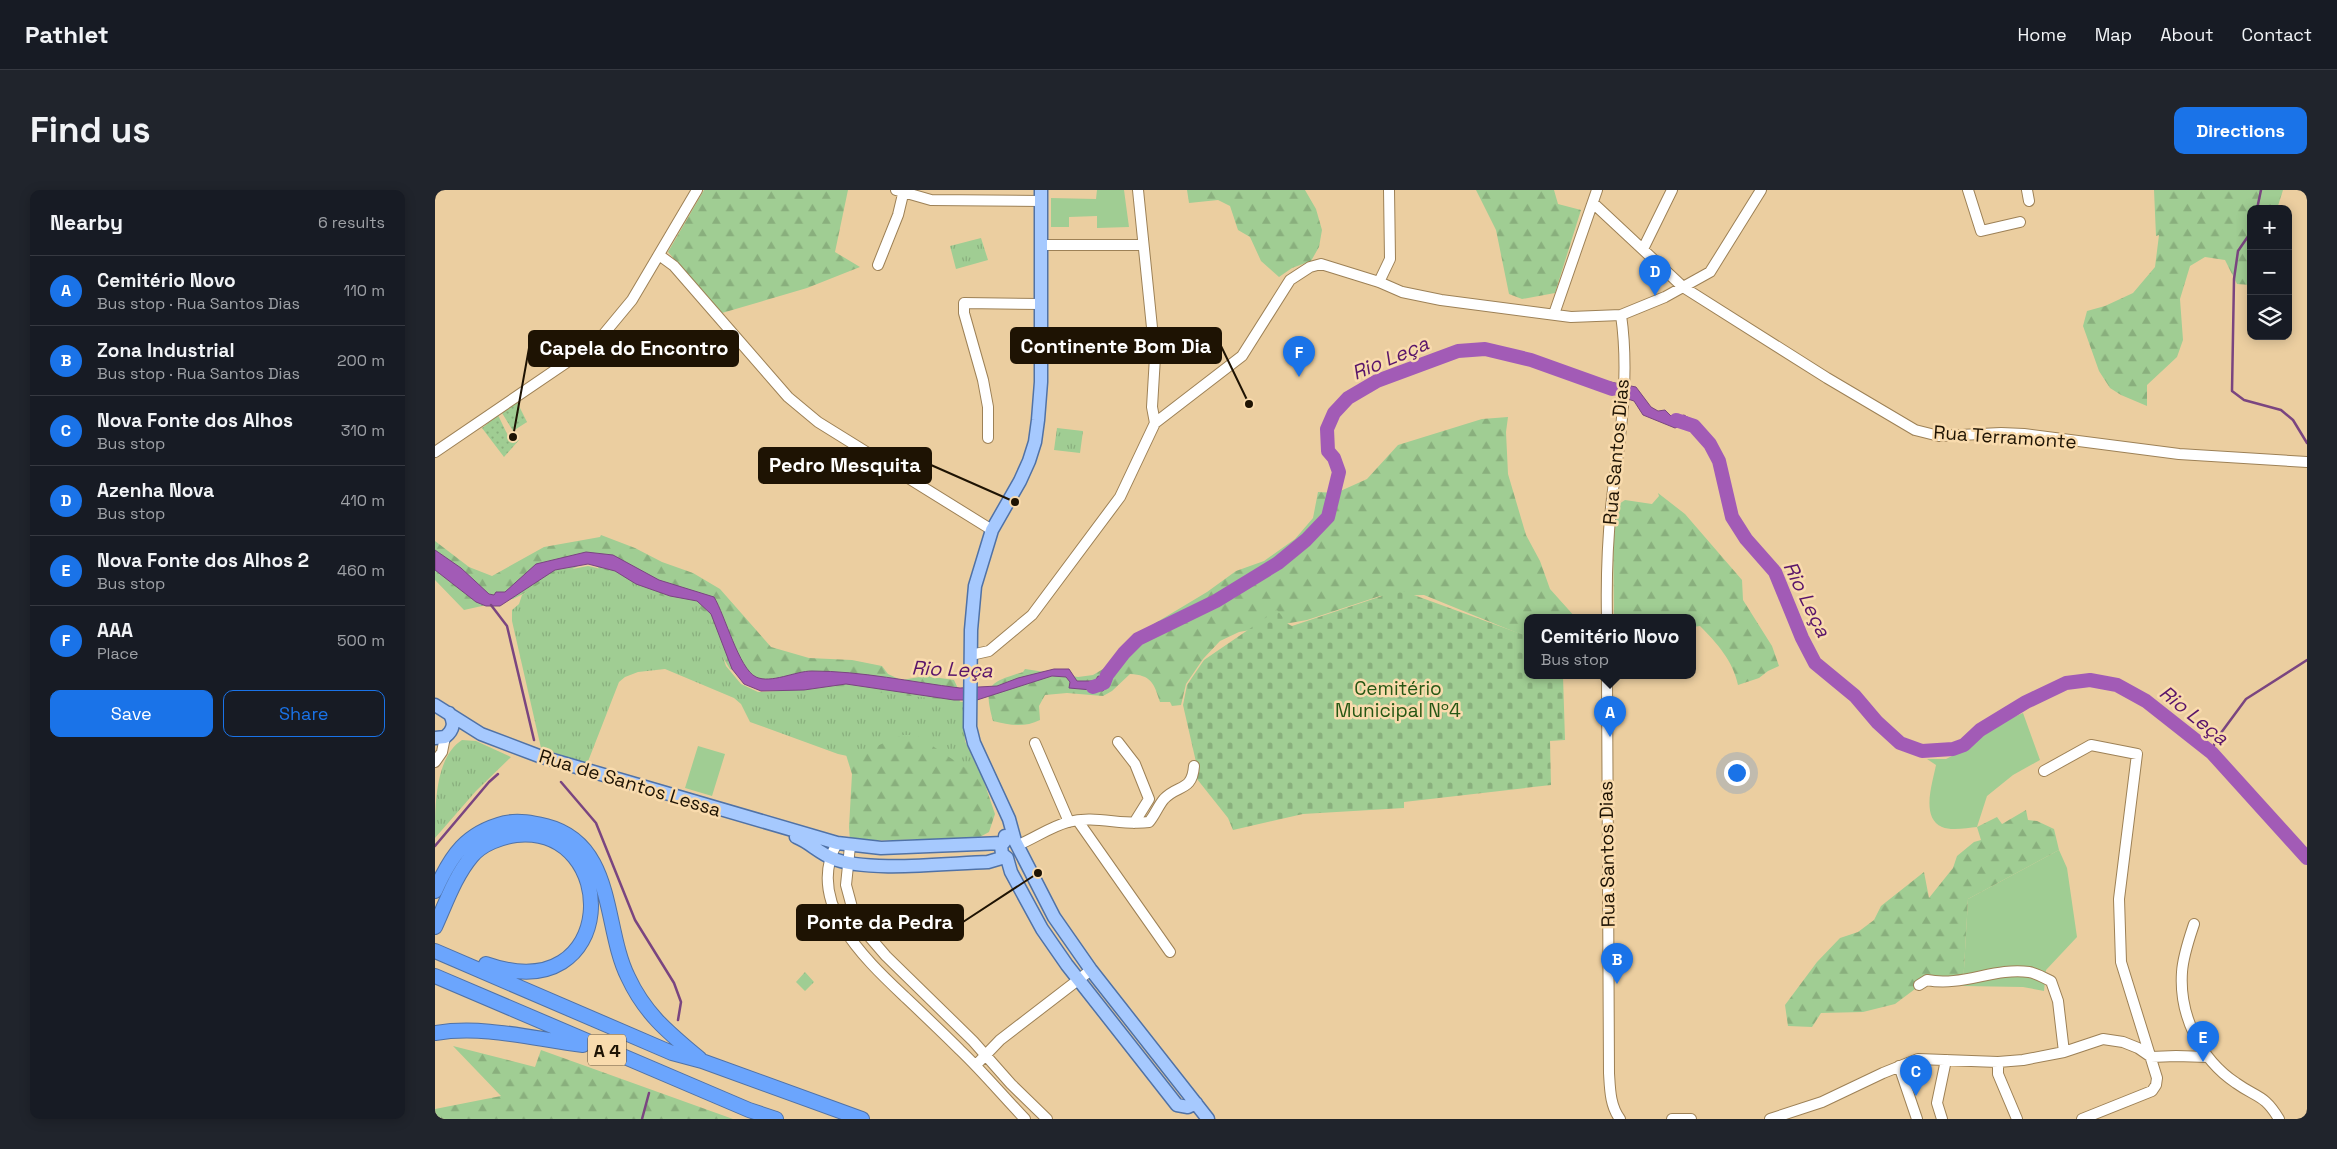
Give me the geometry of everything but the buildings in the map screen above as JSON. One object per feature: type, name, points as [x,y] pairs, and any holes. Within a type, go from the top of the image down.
[{"type":"highway","points":[[435,891],[444,870],[467,840],[486,828],[510,822],[530,822],[553,828],[573,838],[585,850],[598,871],[606,893],[620,956],[627,977],[649,1014],[702,1061]]},
{"type":"highway","points":[[435,927],[451,890],[473,854],[504,836],[525,834],[539,836],[556,843],[567,850],[580,864],[588,882],[592,906],[590,924],[575,951],[557,966],[545,970],[521,973],[500,969],[458,955],[441,954]]},
{"type":"highway","name":"A 4","points":[[441,954],[672,1054],[702,1061],[862,1119]]},
{"type":"highway","name":"A 4","points":[[437,977],[749,1110],[776,1119]]},
{"type":"highway","points":[[435,1034],[451,1030],[494,1032],[600,1047]]},
{"type":"main road","points":[[1041,196],[1041,398],[1035,442],[1020,481],[992,530],[975,586],[970,674],[970,727],[974,743],[1005,815],[1009,819],[1012,844],[1054,917],[1091,970],[1208,1119]]},
{"type":"main road","name":"Rua de Santos Lessa","points":[[435,706],[481,734],[539,756],[837,843],[850,846],[881,848],[1012,844]]},
{"type":"main road","points":[[443,736],[453,723],[449,713]]},
{"type":"main road","name":"Rua de Santos Lessa","points":[[443,736],[481,734]]},
{"type":"main road","name":"Rua de Santos Lessa","points":[[781,827],[789,834],[807,842],[831,858],[849,863],[885,866],[960,863],[1006,858]]},
{"type":"main road","points":[[1012,844],[1001,850],[1042,929],[1078,979],[1177,1104],[1188,1107],[1196,1103]]},
{"type":"street","points":[[435,452],[598,341],[632,300],[697,190]]},
{"type":"street","points":[[1138,190],[1155,357],[1152,407],[1155,423]]},
{"type":"street","points":[[1379,282],[1389,259],[1389,190]]},
{"type":"street","points":[[1554,314],[1597,190]]},
{"type":"street","points":[[1643,249],[1672,190]]},
{"type":"street","points":[[971,655],[989,651],[1032,615],[1121,497],[1155,423],[1242,356],[1290,280],[1310,266],[1321,264],[1379,282],[1402,292],[1441,300],[1600,318],[1621,315],[1683,287],[1710,272],[1761,190]]},
{"type":"street","points":[[1968,190],[1981,231],[2020,222]]},
{"type":"street","points":[[2027,190],[2029,201]]},
{"type":"street","points":[[878,264],[889,242],[901,191],[931,200],[1041,196]]},
{"type":"street","name":"Rua Terramonte","points":[[1593,203],[1683,287],[1827,378],[1915,430],[1939,436],[2001,433],[2024,434],[2179,454],[2307,462]]},
{"type":"street","points":[[1041,245],[1143,245]]},
{"type":"street","points":[[659,255],[674,266],[788,396],[818,422],[992,530]]},
{"type":"street","points":[[988,438],[988,407],[983,380],[964,313],[964,303],[1041,304]]},
{"type":"street","name":"Rua Santos Dias","points":[[1607,614],[1606,574],[1614,483],[1621,439],[1624,349],[1621,315]]},
{"type":"street","name":"Rua Santos Dias","points":[[1607,679],[1609,1073],[1610,1093],[1616,1113],[1620,1119]]},
{"type":"street","points":[[435,762],[442,752],[443,736]]},
{"type":"street","points":[[1118,742],[1135,764],[1149,799],[1134,823]]},
{"type":"street","points":[[1035,743],[1073,822],[1170,952]]},
{"type":"street","points":[[2044,771],[2091,745],[2138,751],[2119,899],[2121,962],[2157,1078],[2156,1085],[2152,1091],[2081,1119]]},
{"type":"street","points":[[1012,844],[1073,822],[1105,820],[1134,823],[1149,822],[1169,795],[1190,783],[1193,777],[1194,766]]},
{"type":"street","points":[[837,843],[828,871],[831,897],[837,916],[857,950],[976,1065],[1025,1119]]},
{"type":"street","points":[[850,846],[846,885],[853,911],[871,940],[986,1054],[1011,1084],[1047,1119]]},
{"type":"street","points":[[2194,924],[2182,971],[2183,999],[2190,1028],[2208,1057],[2235,1083],[2264,1098],[2277,1118]]},
{"type":"street","points":[[889,981],[900,969]]},
{"type":"street","points":[[976,1065],[1000,1040],[1091,970]]},
{"type":"street","points":[[1919,986],[1927,980],[1942,983],[2009,972],[2031,972],[2051,981],[2058,1000],[2064,1052]]},
{"type":"street","points":[[1770,1119],[1822,1102],[1918,1059],[1998,1062],[2064,1052],[2103,1039],[2138,1048],[2151,1057],[2208,1057]]},
{"type":"street","points":[[1942,1119],[1937,1103],[1946,1060]]},
{"type":"street","points":[[1998,1062],[1998,1074],[2017,1119]]},
{"type":"street","points":[[1899,1066],[1917,1119]]},
{"type":"street","points":[[1672,1119],[1691,1119]]},
{"type":"green space","points":[[704,190],[848,190],[835,252],[860,267],[807,288],[722,313],[668,252]]},
{"type":"green space","points":[[1097,190],[1124,190],[1129,227],[1097,228],[1097,216],[1069,217],[1069,227],[1051,227],[1051,198],[1096,199]]},
{"type":"green space","points":[[1187,190],[1305,190],[1316,209],[1322,230],[1319,247],[1311,261],[1292,268],[1279,277],[1261,261],[1250,237],[1238,230],[1230,206],[1218,200],[1189,203]]},
{"type":"green space","points":[[1476,190],[1554,190],[1558,204],[1581,210],[1555,293],[1522,299],[1509,294],[1496,230]]},
{"type":"green space","points":[[2154,190],[2283,190],[2278,205],[2247,205],[2247,285],[2237,284],[2225,260],[2205,257],[2190,266],[2180,299],[2183,340],[2177,357],[2147,385],[2147,406],[2110,388],[2099,371],[2083,326],[2087,311],[2105,306],[2133,293],[2155,267],[2159,235],[2156,236]]},
{"type":"green space","points":[[981,238],[988,260],[956,269],[950,246]]},
{"type":"green space","points":[[1090,329],[1133,332],[1131,353],[1088,349]]},
{"type":"green space","points":[[517,402],[527,422],[513,431],[502,413]]},
{"type":"green space","points":[[498,415],[510,440],[519,440],[504,457],[482,428]]},
{"type":"green space","points":[[1508,417],[1506,432],[1508,474],[1526,535],[1540,561],[1550,589],[1572,614],[1524,614],[1524,636],[1424,595],[1380,596],[1307,620],[1239,632],[1220,641],[1203,659],[1186,684],[1181,705],[1172,706],[1170,702],[1160,702],[1151,681],[1143,676],[1130,674],[1112,691],[1103,696],[1067,693],[1045,695],[1039,706],[1040,720],[1034,723],[1017,725],[993,721],[989,692],[996,683],[1023,672],[1025,669],[1078,677],[1093,675],[1123,657],[1133,640],[1152,625],[1207,592],[1236,571],[1264,561],[1295,539],[1313,518],[1318,492],[1336,493],[1367,479],[1398,445],[1482,419]]},
{"type":"green space","points":[[1057,428],[1083,431],[1080,453],[1054,450]]},
{"type":"green space","points":[[1658,493],[1685,514],[1742,580],[1743,600],[1772,646],[1779,666],[1759,678],[1738,685],[1736,676],[1723,653],[1700,626],[1696,627],[1696,614],[1614,614],[1613,529],[1619,504],[1625,500],[1652,504],[1659,496]]},
{"type":"green space","points":[[601,535],[635,548],[662,562],[693,573],[720,589],[771,647],[809,658],[852,660],[882,666],[888,674],[901,680],[926,676],[954,680],[960,693],[959,729],[970,755],[982,776],[995,814],[989,832],[978,838],[850,841],[852,774],[828,697],[780,691],[730,669],[715,645],[607,580],[592,559],[513,599],[464,610],[435,580],[435,541],[469,567],[492,576],[544,547],[600,537]]},
{"type":"green space","points":[[588,566],[614,572],[658,595],[695,604],[709,616],[726,666],[741,684],[758,692],[839,688],[964,702],[965,741],[976,765],[973,773],[916,735],[902,735],[852,757],[838,754],[750,722],[741,704],[734,698],[665,669],[638,672],[625,677],[619,682],[587,764],[541,748],[512,621],[512,610],[519,604],[522,595],[557,572]]},
{"type":"green space","name":"Cemitério Municipal Nº4","points":[[1400,590],[1524,635],[1524,679],[1563,679],[1565,740],[1550,741],[1551,785],[1404,802],[1404,808],[1303,814],[1233,830],[1228,818],[1197,779],[1196,762],[1183,705],[1187,685],[1204,660],[1277,610],[1288,624],[1292,626]]},
{"type":"green space","points":[[2023,713],[2040,760],[2013,775],[1987,796],[1977,827],[1950,829],[1942,827],[1935,822],[1931,815],[1930,799],[1936,765],[1927,759],[1946,759],[1964,750],[2002,722]]},
{"type":"green space","points":[[462,740],[476,741],[511,757],[476,791],[435,838],[438,783],[446,758]]},
{"type":"green space","points":[[698,746],[725,754],[712,796],[685,788]]},
{"type":"green space","points":[[2026,810],[2028,820],[2037,821],[2054,829],[2059,850],[1968,899],[1963,986],[1953,981],[1919,986],[1895,1004],[1863,1012],[1821,1013],[1812,1027],[1788,1026],[1785,1005],[1817,962],[1840,938],[1858,932],[1874,920],[1881,906],[1924,872],[1929,898],[1953,868],[1957,856],[1974,842],[1981,840],[1977,827],[1997,817],[2002,824]]},
{"type":"green space","points":[[2059,850],[2067,868],[2077,937],[2046,970],[2044,991],[2023,987],[1963,986],[1968,899]]},
{"type":"green space","points":[[805,972],[814,982],[805,991],[796,982]]},
{"type":"green space","points":[[453,1046],[535,1067],[541,1050],[733,1119],[435,1119],[435,1109],[501,1096]]},
{"type":"shaded area","points":[[1595,379],[1636,387],[1651,407],[1658,411],[1665,410],[1673,418],[1684,415],[1694,421],[1692,427],[1682,425],[1675,428],[1643,415],[1634,401],[1594,388]]},
{"type":"shaded area","points":[[435,550],[461,568],[489,594],[494,595],[496,592],[505,592],[536,564],[586,552],[613,555],[659,580],[714,597],[744,664],[756,677],[762,679],[812,671],[831,671],[960,688],[997,686],[1018,678],[1054,669],[1069,669],[1077,681],[1095,681],[1098,676],[1111,680],[1103,691],[1069,688],[1070,682],[1066,677],[1052,676],[977,700],[954,700],[846,684],[804,690],[761,691],[744,684],[732,669],[711,614],[697,601],[670,596],[636,584],[615,571],[588,564],[555,570],[500,606],[486,606],[476,602],[435,570]]},
{"type":"waterway","points":[[2258,205],[2261,190]]},
{"type":"waterway","points":[[2247,238],[2238,251],[2234,279],[2232,391],[2244,400],[2281,410],[2293,420],[2307,443]]},
{"type":"waterway","name":"Rio Leça","points":[[1093,687],[1104,683],[1107,675],[1138,639],[1216,601],[1278,563],[1306,540],[1328,517],[1339,472],[1334,458],[1328,451],[1327,429],[1334,413],[1348,398],[1377,381],[1458,351],[1485,349],[1531,360],[1612,389]]},
{"type":"waterway","name":"Rio Leça","points":[[1676,420],[1694,426],[1710,444],[1719,461],[1732,517],[1746,539],[1775,572],[1802,638],[1815,663],[1855,696],[1877,722],[1900,743],[1922,751],[1953,749],[1964,745],[1980,730],[2026,702],[2066,683],[2090,680],[2117,685],[2146,701],[2212,753],[2307,858]]},
{"type":"waterway","points":[[491,605],[507,626],[534,740]]},
{"type":"waterway","points":[[2212,753],[2215,741],[2246,699],[2307,660]]},
{"type":"waterway","points":[[435,846],[489,782],[498,774]]},
{"type":"waterway","points":[[561,782],[596,823],[635,920],[674,983],[681,1002],[678,1020]]},
{"type":"waterway","points":[[642,1119],[649,1093]]},
{"type":"place","name":"Azenha Nova","points":[[1655,296]]},
{"type":"place","name":"AAA","points":[[1299,377]]},
{"type":"place","name":"Continente Bom Dia","points":[[1249,404]]},
{"type":"place","name":"Capela do Encontro","points":[[513,437]]},
{"type":"place","name":"Pedro Mesquita","points":[[1015,502]]},
{"type":"place","name":"Cemitério Novo","points":[[1610,737]]},
{"type":"place","name":"Ponte da Pedra","points":[[1038,873]]},
{"type":"place","name":"Zona Industrial","points":[[1617,984]]},
{"type":"place","name":"Nova Fonte dos Alhos 2","points":[[2203,1062]]},
{"type":"place","name":"Nova Fonte dos Alhos","points":[[1916,1096]]}]
